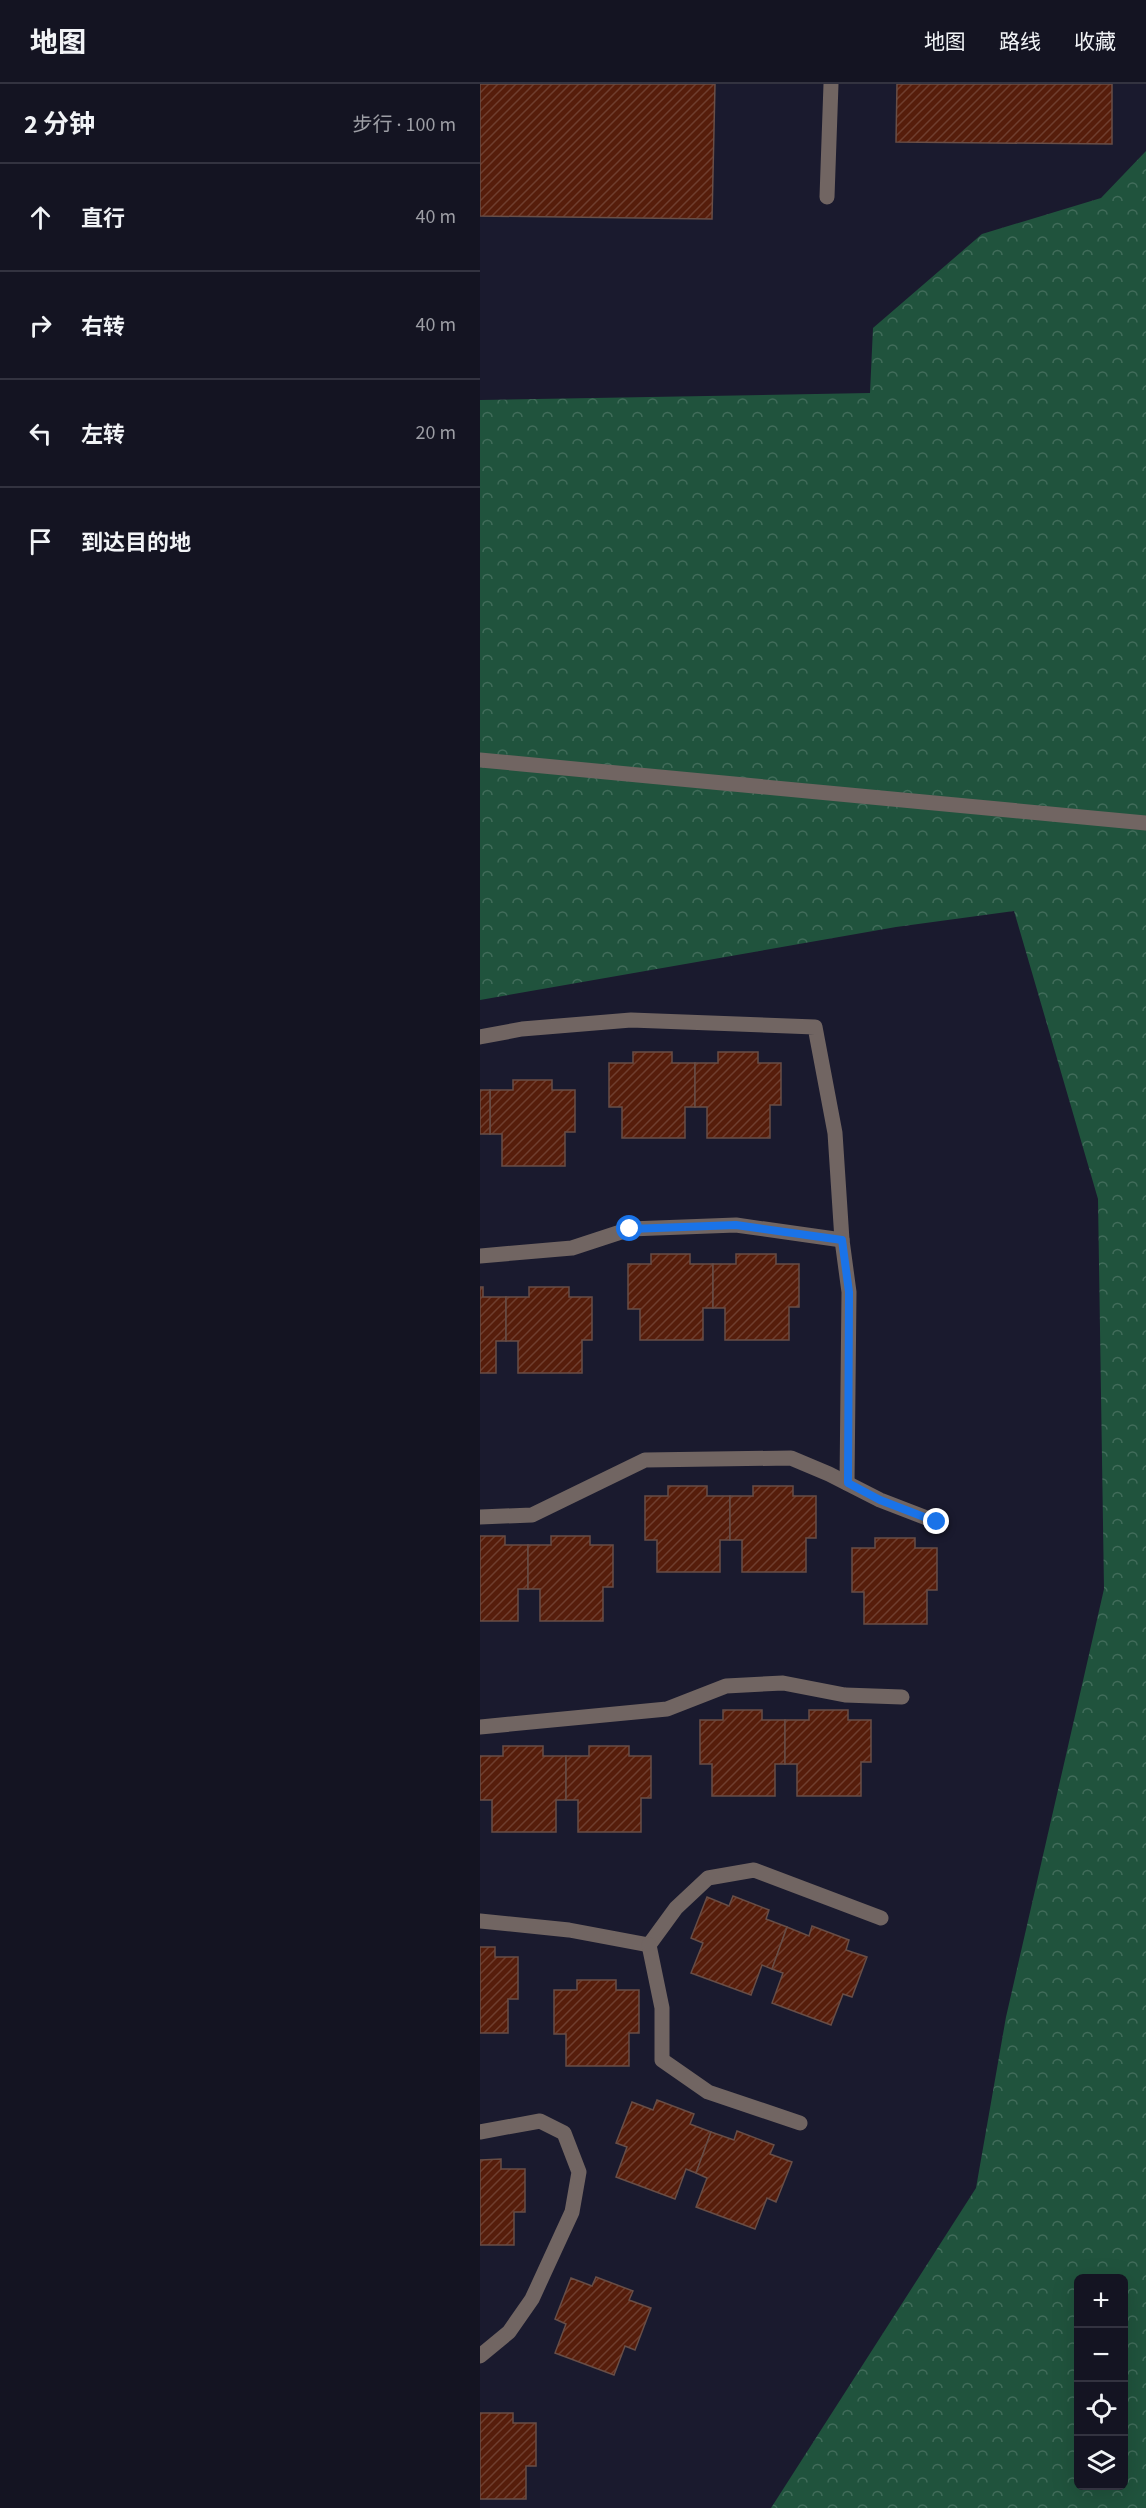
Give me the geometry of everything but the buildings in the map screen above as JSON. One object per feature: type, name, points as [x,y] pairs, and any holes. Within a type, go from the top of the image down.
[{"type":"lane","points":[[827,197],[831,84]]},
{"type":"lane","points":[[480,760],[1146,823]]},
{"type":"lane","points":[[480,1037],[522,1029],[631,1020],[815,1027],[835,1133],[842,1240],[849,1292],[848,1483]]},
{"type":"lane","points":[[480,1256],[572,1248],[630,1229],[736,1225],[842,1240]]},
{"type":"lane","points":[[480,1517],[532,1515],[645,1460],[791,1458],[880,1500],[937,1522]]},
{"type":"lane","points":[[480,1726],[667,1709],[726,1686],[783,1683],[844,1695],[902,1697]]},
{"type":"lane","points":[[800,2122],[708,2091],[662,2060],[662,2008],[649,1945],[676,1908],[708,1878],[754,1870],[881,1918]]},
{"type":"lane","points":[[480,1921],[569,1930],[649,1945]]},
{"type":"lane","points":[[480,2132],[540,2121],[564,2133],[579,2172],[572,2212],[532,2299],[509,2332],[480,2356]]},
{"type":"green space","points":[[1146,151],[1146,2508],[771,2508],[976,2188],[1006,2017],[1104,1589],[1098,1199],[1014,911],[896,927],[480,1000],[480,400],[870,393],[873,328],[982,234],[1101,198]]},
{"type":"route","points":[[630,1229],[736,1225],[842,1240],[849,1292],[848,1483],[880,1500],[937,1522]]}]
